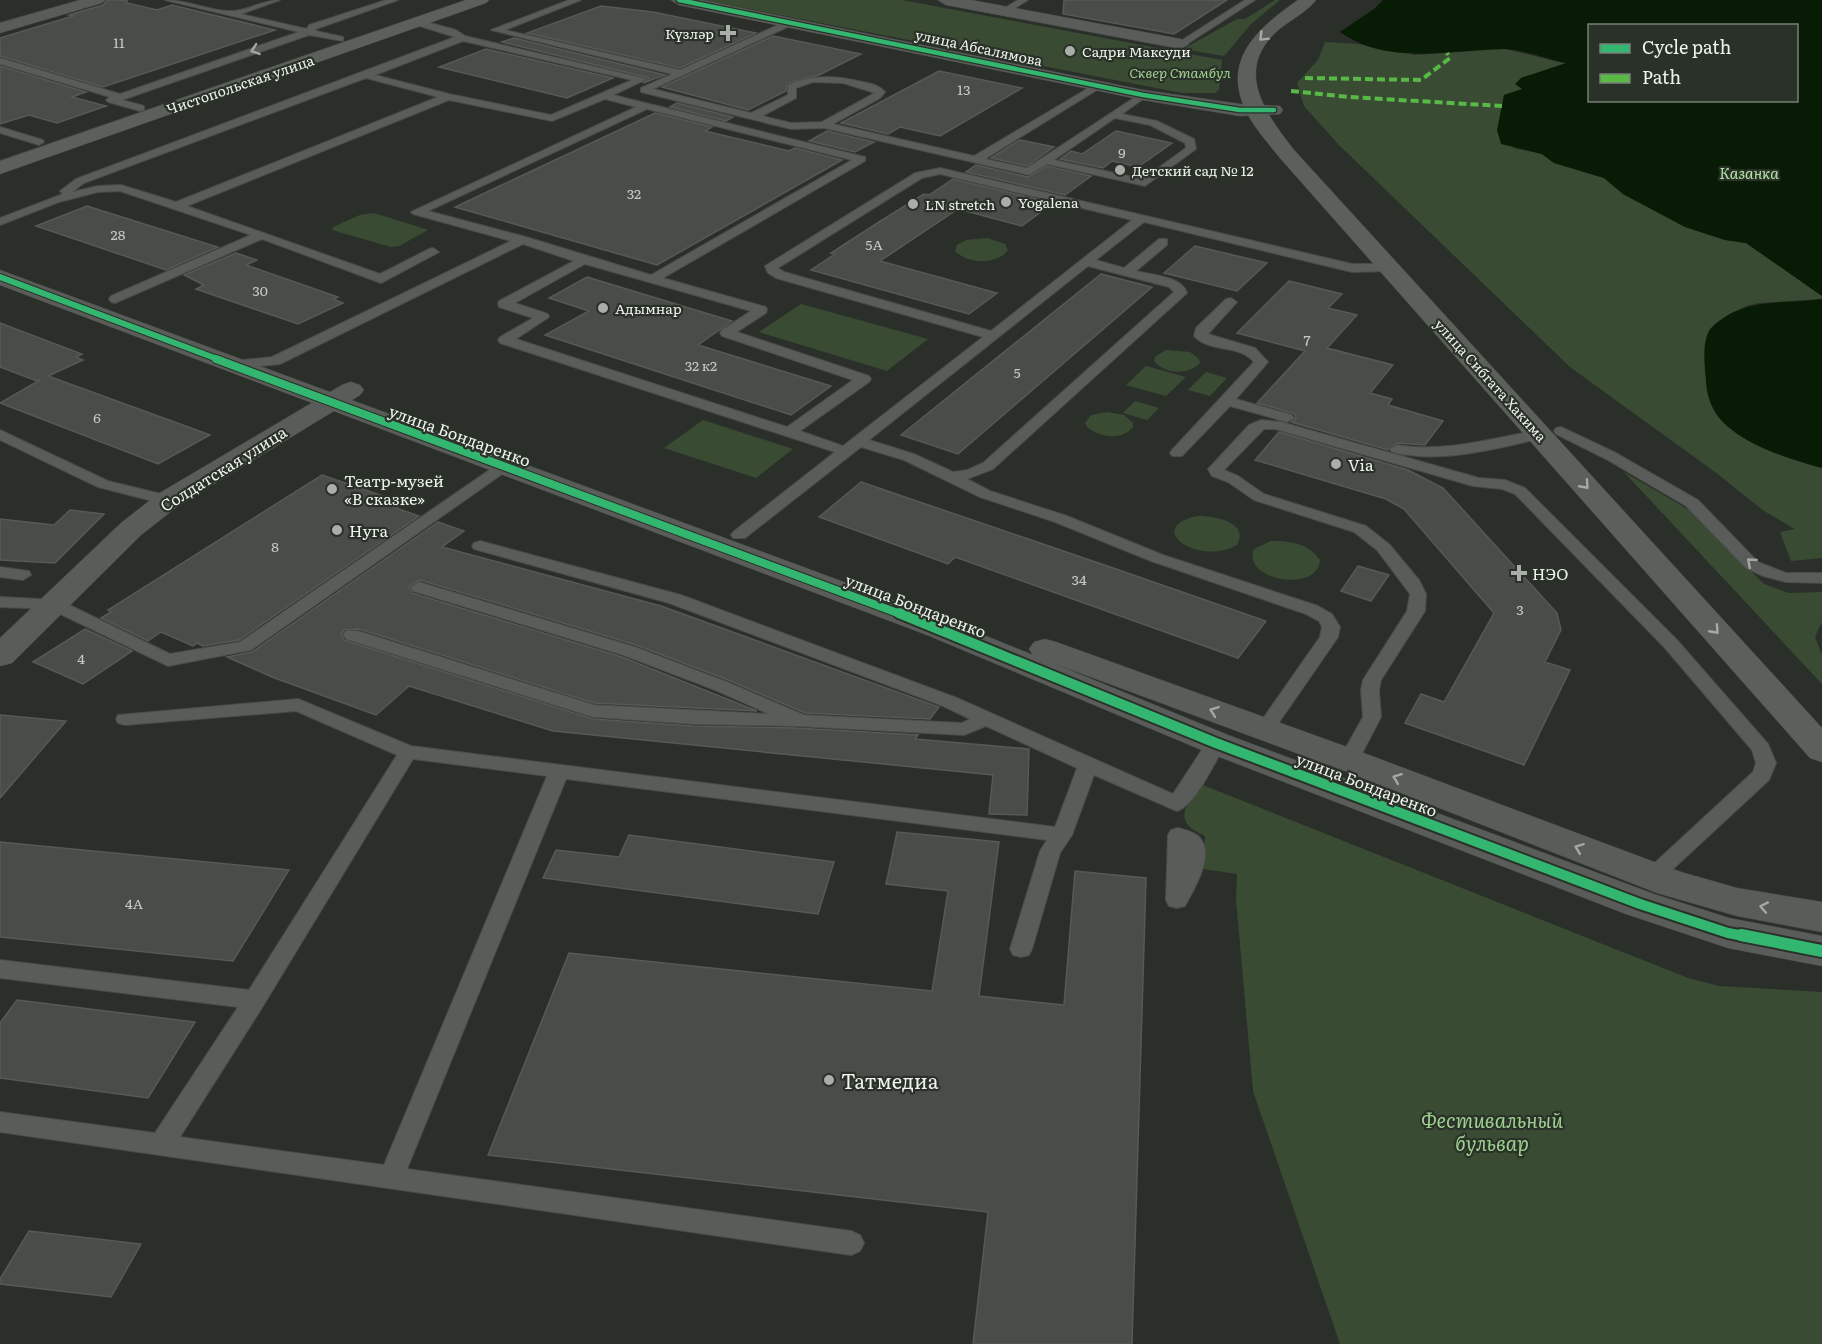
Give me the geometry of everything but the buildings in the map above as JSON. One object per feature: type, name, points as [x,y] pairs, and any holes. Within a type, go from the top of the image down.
[{"type":"main road","name":"Чистопольская улица","points":[[0,155],[452,0]]},
{"type":"main road","name":"Чистопольская улица","points":[[0,168],[481,0]]},
{"type":"main road","name":"улица Сибгата Хакима","points":[[1276,45],[1315,3]]},
{"type":"main road","name":"улица Сибгата Хакима","points":[[1315,3],[1278,21],[1256,44],[1247,61],[1246,82],[1410,265],[1550,433],[1822,750]]},
{"type":"main road","name":"улица Сибгата Хакима","points":[[1265,103],[1287,154],[1389,267],[1822,716]]},
{"type":"street","points":[[0,28],[97,0]]},
{"type":"street","name":"улица Абсалямова","points":[[679,0],[1097,86],[1240,110],[1265,103]]},
{"type":"street","points":[[946,0],[1181,44]]},
{"type":"street","name":"улица Бондаренко","points":[[0,257],[275,360],[341,396],[503,467],[938,628],[1216,742],[1671,914],[1728,933],[1822,951]]},
{"type":"street","name":"улица Бондаренко","points":[[0,277],[234,365],[341,396],[739,535],[1349,760],[1653,876],[1718,897],[1822,917]]},
{"type":"street","name":"Солдатская улица","points":[[0,656],[131,529],[168,500],[341,396]]},
{"type":"lane","points":[[170,0],[340,39]]},
{"type":"lane","points":[[232,14],[276,0]]},
{"type":"lane","points":[[140,108],[111,100],[311,31],[312,27],[394,0]]},
{"type":"lane","points":[[577,0],[495,30],[682,72]]},
{"type":"lane","points":[[1004,10],[1024,0]]},
{"type":"lane","points":[[1181,44],[1251,0]]},
{"type":"lane","points":[[1219,12],[1229,14]]},
{"type":"lane","points":[[365,75],[448,97],[552,118],[642,79],[462,38],[453,32],[416,22]]},
{"type":"lane","points":[[791,22],[644,90],[791,126],[824,125],[1029,172],[1143,94]]},
{"type":"lane","points":[[268,32],[291,38]]},
{"type":"lane","points":[[55,199],[80,181],[462,38]]},
{"type":"lane","points":[[0,61],[120,97]]},
{"type":"lane","points":[[752,117],[793,96],[791,87],[807,79],[828,77],[875,88],[880,92],[878,96],[824,125]]},
{"type":"lane","points":[[976,160],[1097,86]]},
{"type":"lane","points":[[605,96],[861,159],[653,279]]},
{"type":"lane","points":[[177,206],[448,97]]},
{"type":"lane","points":[[646,106],[417,212],[761,309],[727,333],[864,378],[788,433]]},
{"type":"lane","points":[[1039,106],[1058,110]]},
{"type":"lane","points":[[1046,161],[1145,183],[1191,149],[1190,141],[1153,123],[1113,115]]},
{"type":"lane","points":[[0,130],[39,142]]},
{"type":"lane","points":[[992,335],[780,275],[774,273],[771,266],[919,175],[929,172],[947,172],[1352,268],[1389,267]]},
{"type":"lane","points":[[0,222],[55,199],[121,188],[381,279],[433,252]]},
{"type":"lane","points":[[739,535],[992,335],[1067,271],[1086,262],[1142,218]]},
{"type":"lane","points":[[116,299],[262,236]]},
{"type":"lane","points":[[234,365],[275,360],[522,240]]},
{"type":"lane","points":[[1128,272],[1163,242]]},
{"type":"lane","points":[[584,260],[504,304],[543,317],[505,340],[845,451]]},
{"type":"lane","points":[[951,477],[971,474],[988,466],[1181,293],[1180,289],[1173,284],[1086,262]]},
{"type":"lane","points":[[1177,453],[1261,362],[1248,351],[1212,342],[1201,336],[1201,331],[1232,302]]},
{"type":"lane","points":[[1227,401],[1414,453],[1439,453],[1550,433],[1611,456],[1692,503],[1752,565],[1759,569],[1793,579],[1821,579]]},
{"type":"lane","points":[[1349,760],[1372,717],[1370,690],[1372,680],[1416,611],[1418,594],[1413,584],[1383,547],[1368,534],[1351,525],[1259,497],[1233,479],[1217,473],[1216,469],[1254,428],[1261,424],[1276,425],[1478,483],[1505,485],[1520,491],[1671,644],[1761,748],[1766,763],[1762,775],[1653,876]]},
{"type":"lane","points":[[0,434],[103,484],[168,500]]},
{"type":"lane","points":[[858,441],[909,457],[986,494],[1074,524],[1157,558],[1312,610],[1326,618],[1331,627],[1329,637],[1264,730]]},
{"type":"lane","points":[[0,602],[53,604],[168,660],[245,646],[503,467]]},
{"type":"lane","points":[[480,546],[675,599],[950,702],[1177,804],[1199,773],[1216,742]]},
{"type":"lane","points":[[0,572],[23,575]]},
{"type":"lane","points":[[418,587],[629,651],[721,686],[801,721]]},
{"type":"lane","points":[[352,635],[594,711],[693,718],[964,729],[987,719]]},
{"type":"lane","points":[[125,719],[298,705],[408,752],[1062,835]]},
{"type":"lane","points":[[161,1145],[255,1000],[408,752]]},
{"type":"lane","points":[[1021,949],[1050,851],[1062,835],[1088,764]]},
{"type":"lane","points":[[391,1178],[559,771]]},
{"type":"lane","points":[[0,969],[255,1000]]},
{"type":"lane","points":[[0,1122],[851,1243]]},
{"type":"green space","name":"Сквер Стамбул","points":[[703,0],[902,0],[1222,60],[1219,90],[1215,93],[1182,93]]},
{"type":"green space","points":[[1275,0],[1280,0],[1251,24],[1224,56],[1183,49],[1237,19],[1245,19]]},
{"type":"green space","points":[[1325,42],[1358,44],[1414,55],[1505,49],[1567,64],[1521,78],[1523,89],[1504,95],[1502,111],[1513,148],[1542,154],[1554,163],[1604,178],[1623,194],[1685,227],[1725,240],[1746,243],[1822,296],[1822,299],[1758,303],[1746,306],[1715,324],[1706,384],[1710,402],[1719,418],[1733,431],[1768,450],[1822,468],[1822,558],[1791,561],[1780,532],[1795,529],[1764,511],[1715,472],[1570,367],[1339,145],[1304,106],[1297,83],[1318,60]]},
{"type":"green space","points":[[374,213],[428,230],[399,246],[391,247],[332,230],[333,227],[360,215]]},
{"type":"green space","points":[[987,238],[1005,244],[1008,250],[997,258],[982,261],[967,258],[955,251],[957,245],[966,240]]},
{"type":"green space","points":[[801,304],[928,339],[887,371],[759,332]]},
{"type":"green space","points":[[1166,350],[1190,352],[1199,359],[1200,363],[1189,370],[1169,371],[1154,360]]},
{"type":"green space","points":[[1146,366],[1186,377],[1166,396],[1126,385]]},
{"type":"green space","points":[[1206,372],[1227,378],[1210,396],[1188,390]]},
{"type":"green space","points":[[1135,401],[1159,408],[1147,420],[1123,413]]},
{"type":"green space","points":[[1107,412],[1124,415],[1133,423],[1133,427],[1123,434],[1110,436],[1087,427],[1085,423],[1091,415]]},
{"type":"green space","points":[[703,420],[793,449],[756,478],[664,448]]},
{"type":"green space","points":[[1624,472],[1689,510],[1764,584],[1789,593],[1822,592],[1822,622],[1815,637],[1822,655],[1822,684]]},
{"type":"green space","points":[[1198,516],[1221,519],[1235,526],[1240,537],[1237,545],[1222,551],[1207,551],[1182,543],[1175,536],[1175,528],[1182,521]]},
{"type":"green space","points":[[1271,541],[1292,543],[1310,550],[1320,560],[1316,571],[1307,577],[1295,580],[1281,579],[1259,569],[1253,560],[1254,549]]},
{"type":"green space","name":"Фестивальный бульвар","points":[[1200,784],[1688,978],[1719,986],[1822,992],[1822,1344],[1340,1344],[1253,1091],[1236,899],[1237,874],[1203,869],[1205,836],[1195,831],[1185,819],[1186,807]]},
{"type":"water","name":"Казанка","points":[[1383,0],[1822,0],[1822,296],[1746,243],[1725,240],[1685,227],[1623,194],[1604,178],[1554,163],[1542,154],[1501,144],[1497,130],[1504,95],[1522,89],[1515,84],[1521,78],[1566,63],[1510,49],[1398,53],[1359,43],[1340,32],[1374,9]]},
{"type":"water","points":[[1822,299],[1822,468],[1776,453],[1730,429],[1719,418],[1710,402],[1704,354],[1710,329],[1736,311],[1763,304]]},
{"type":"marked path","points":[[1305,78],[1421,80],[1450,58],[1447,53]]},
{"type":"marked path","points":[[1291,91],[1349,97],[1502,106]]},
{"type":"cycle path","points":[[679,0],[1143,95],[1240,110],[1274,110]]},
{"type":"cycle path","points":[[0,277],[377,420],[938,628],[1216,743],[1640,904],[1728,933],[1822,951]]},
{"type":"place","name":"Күзләр","points":[[728,33]]},
{"type":"place","name":"Садри Максуди","points":[[1070,51]]},
{"type":"place","name":"Детский сад № 12","points":[[1120,170]]},
{"type":"place","name":"Yogalena","points":[[1006,202]]},
{"type":"place","name":"LN stretch","points":[[913,204]]},
{"type":"place","name":"Адымнар","points":[[603,308]]},
{"type":"place","name":"Via","points":[[1336,464]]},
{"type":"place","name":"Театр-музей «В сказке»","points":[[332,489]]},
{"type":"place","name":"Нуга","points":[[337,530]]},
{"type":"place","name":"НЭО","points":[[1519,573]]},
{"type":"place","name":"Татмедиа","points":[[829,1080]]}]
